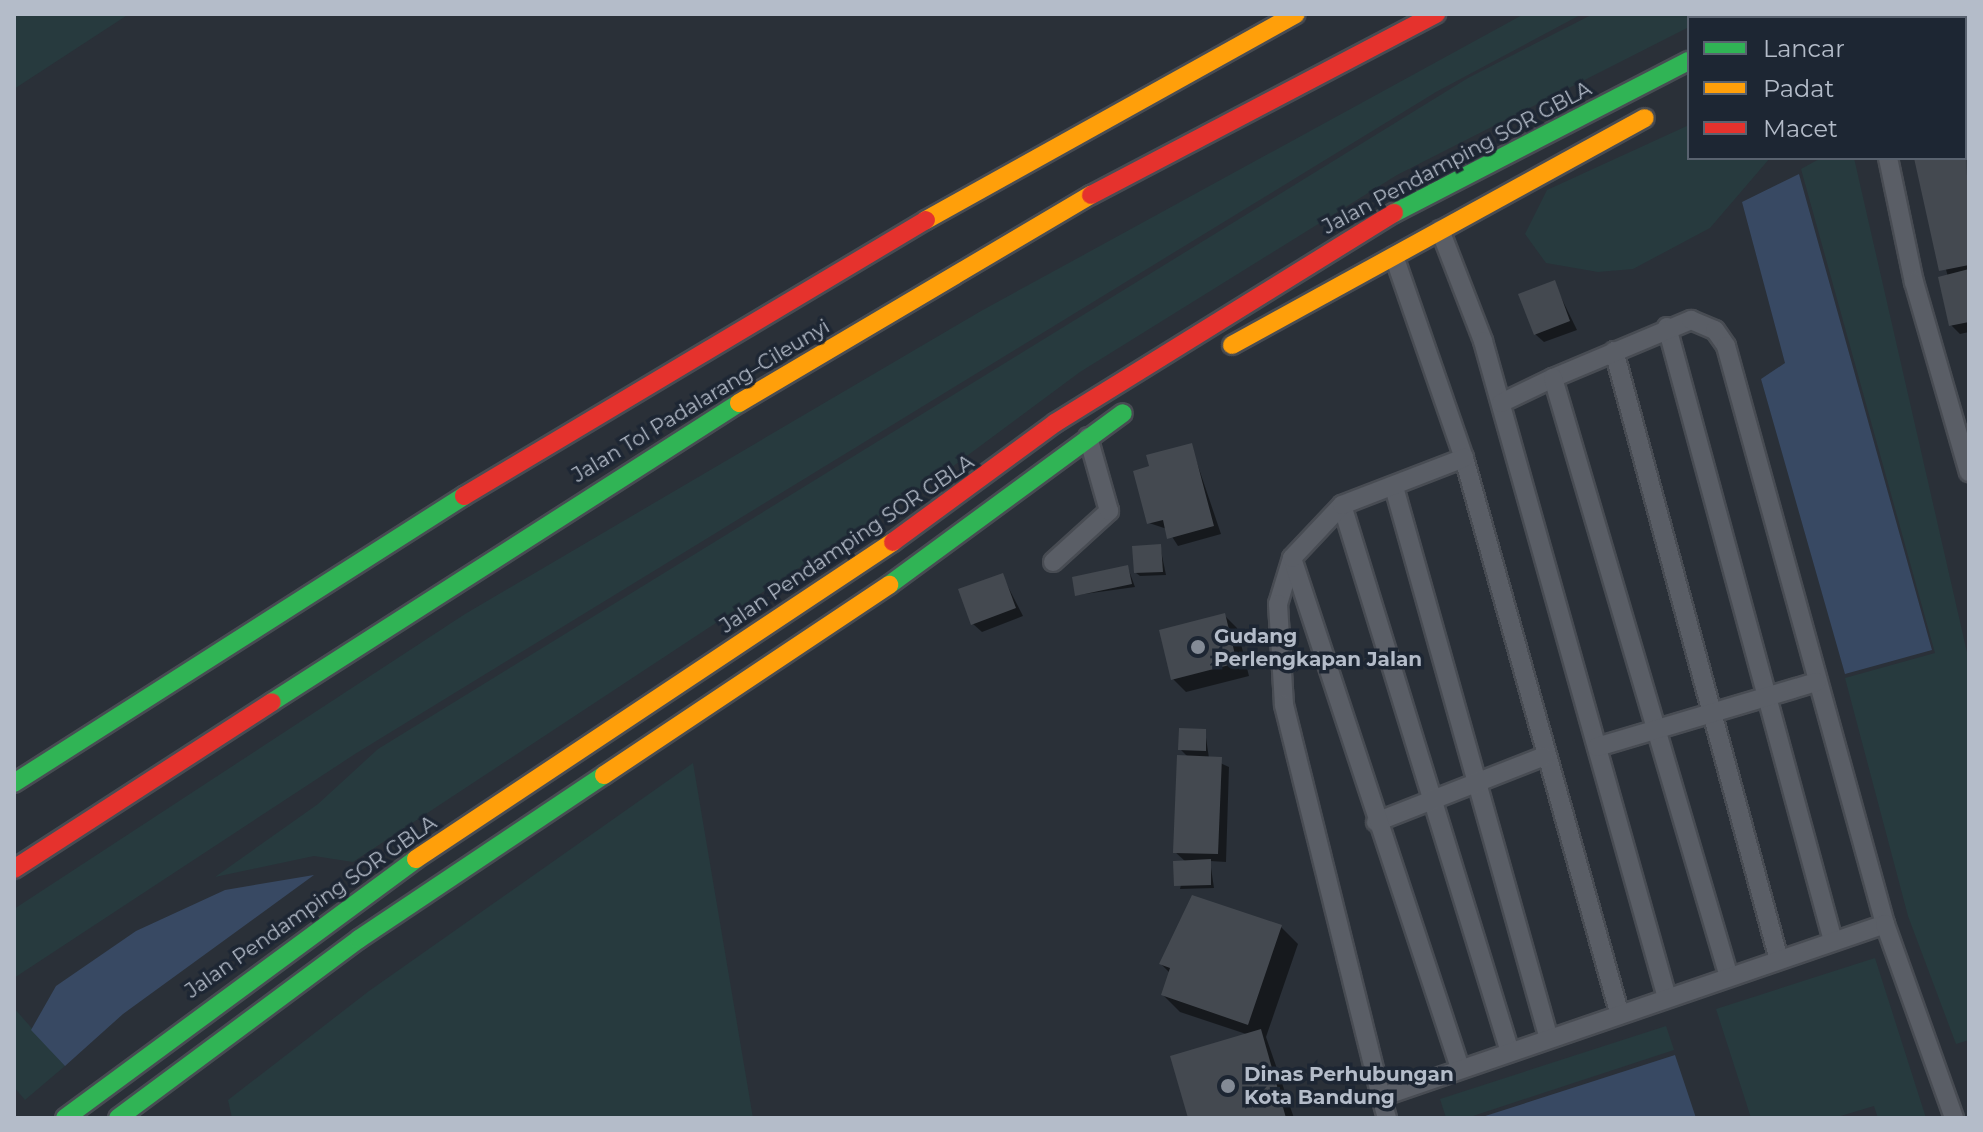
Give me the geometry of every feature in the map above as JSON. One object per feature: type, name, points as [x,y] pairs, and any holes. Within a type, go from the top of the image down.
[{"type":"main road","name":"Jalan Tol Padalarang–Cileunyi","points":[[14,783],[257,623],[677,365],[1088,125],[1296,14]]},
{"type":"main road","name":"Jalan Tol Padalarang–Cileunyi","points":[[14,869],[674,441],[1087,197],[1436,14]]},
{"type":"main road","name":"Jalan Pendamping SOR GBLA","points":[[65,1118],[337,911],[928,519],[1055,423],[1377,222],[1687,62]]},
{"type":"main road","points":[[1217,353],[1393,253],[1661,109]]},
{"type":"main road","points":[[118,1118],[359,939],[946,547],[1138,402]]},
{"type":"lane","points":[[1888,160],[1914,282],[1969,472]]},
{"type":"lane","points":[[1377,222],[1393,253],[1464,458],[1544,756],[1619,1012]]},
{"type":"lane","points":[[1439,228],[1501,403],[1667,998]]},
{"type":"lane","points":[[1501,403],[1667,327],[1704,322],[1726,346],[1885,924],[1954,1118]]},
{"type":"lane","points":[[1667,327],[1833,941]]},
{"type":"lane","points":[[1614,351],[1779,960]]},
{"type":"lane","points":[[1553,378],[1662,730],[1729,977]]},
{"type":"lane","points":[[1053,562],[1109,511],[1088,437]]},
{"type":"lane","points":[[1387,1118],[1284,705],[1278,604],[1292,558],[1342,505],[1464,458]]},
{"type":"lane","points":[[1394,487],[1480,783],[1549,1039]]},
{"type":"lane","points":[[1342,505],[1510,1052]]},
{"type":"lane","points":[[1292,558],[1376,822],[1460,1068]]},
{"type":"lane","points":[[1597,747],[1817,682]]},
{"type":"lane","points":[[1376,822],[1434,802],[1544,756]]},
{"type":"lane","points":[[1381,1097],[1619,1012],[1885,924]]},
{"type":"green space","points":[[14,14],[129,14],[14,89]]},
{"type":"green space","points":[[1524,14],[1582,14],[1436,92],[355,754],[14,978],[14,909],[465,614],[981,311]]},
{"type":"green space","points":[[1593,14],[1715,14],[1687,16],[1687,28],[1397,175],[1080,372],[948,470],[353,862],[314,856],[215,877],[318,804],[378,749],[1468,78]]},
{"type":"green space","points":[[1687,126],[1687,160],[1768,160],[1710,228],[1633,269],[1598,272],[1546,263],[1525,234],[1547,190]]},
{"type":"green space","points":[[1817,160],[1854,160],[1969,661],[1969,1040],[1956,1044],[1908,916],[1845,678],[1935,653],[1801,169]]},
{"type":"green space","points":[[693,763],[753,1118],[232,1118],[228,1100],[369,991]]},
{"type":"green space","points":[[1875,958],[1926,1118],[1878,1118],[1874,1106],[1834,1118],[1751,1118],[1716,1009]]},
{"type":"green space","points":[[14,1008],[65,1066],[25,1100],[14,1087]]},
{"type":"green space","points":[[1666,1026],[1674,1050],[1467,1118],[1446,1118],[1440,1099]]},
{"type":"water","points":[[1799,174],[1932,650],[1845,674],[1761,379],[1785,363],[1742,202]]},
{"type":"water","points":[[314,875],[123,1014],[65,1066],[31,1030],[56,986],[136,931],[225,890]]},
{"type":"water","points":[[1675,1055],[1696,1118],[1479,1118]]},
{"type":"building","points":[[1914,160],[1967,160],[1969,265],[1939,271]]},
{"type":"building","points":[[1969,269],[1969,322],[1949,326],[1938,277]]},
{"type":"building","points":[[1555,280],[1570,321],[1534,335],[1518,294]]},
{"type":"building","points":[[1192,443],[1214,526],[1167,539],[1163,520],[1147,524],[1133,471],[1149,466],[1146,455]]},
{"type":"building","points":[[1161,544],[1163,572],[1134,573],[1132,546]]},
{"type":"building","points":[[1128,565],[1132,584],[1075,596],[1072,577]]},
{"type":"building","points":[[1003,573],[1016,608],[971,625],[958,589]]},
{"type":"building","name":"Gudang Perlengkapan Jalan","points":[[1225,613],[1237,663],[1171,680],[1159,630]]},
{"type":"building","points":[[1179,728],[1206,729],[1206,751],[1178,750]]},
{"type":"building","points":[[1177,755],[1222,757],[1218,854],[1173,853]]},
{"type":"building","points":[[1211,859],[1211,885],[1174,886],[1173,861]]},
{"type":"building","points":[[1192,895],[1282,925],[1248,1025],[1161,995],[1170,968],[1159,964]]},
{"type":"building","name":"Dinas Perhubungan Kota Bandung","points":[[1261,1029],[1286,1118],[1188,1118],[1170,1056]]},
{"type":"traffic: fast","points":[[1784,16],[1788,14]]},
{"type":"traffic: fast","points":[[1394,213],[1687,62]]},
{"type":"traffic: fast","points":[[272,702],[739,403]]},
{"type":"traffic: fast","points":[[889,585],[1123,413]]},
{"type":"traffic: fast","points":[[14,783],[464,496]]},
{"type":"traffic: fast","points":[[118,1118],[359,939],[604,775]]},
{"type":"traffic: fast","points":[[65,1118],[416,859]]},
{"type":"traffic: slow","points":[[926,220],[1296,14]]},
{"type":"traffic: slow","points":[[1232,345],[1645,118]]},
{"type":"traffic: slow","points":[[739,403],[1091,195]]},
{"type":"traffic: slow","points":[[416,859],[893,542]]},
{"type":"traffic: slow","points":[[604,775],[889,585]]},
{"type":"traffic: jam","points":[[1091,195],[1436,14]]},
{"type":"traffic: jam","points":[[1856,16],[1860,14]]},
{"type":"traffic: jam","points":[[893,542],[1055,423],[1394,213]]},
{"type":"traffic: jam","points":[[464,496],[926,220]]},
{"type":"traffic: jam","points":[[14,869],[272,702]]},
{"type":"place","name":"Gudang Perlengkapan Jalan","points":[[1198,647]]},
{"type":"place","name":"Dinas Perhubungan Kota Bandung","points":[[1228,1086]]}]
